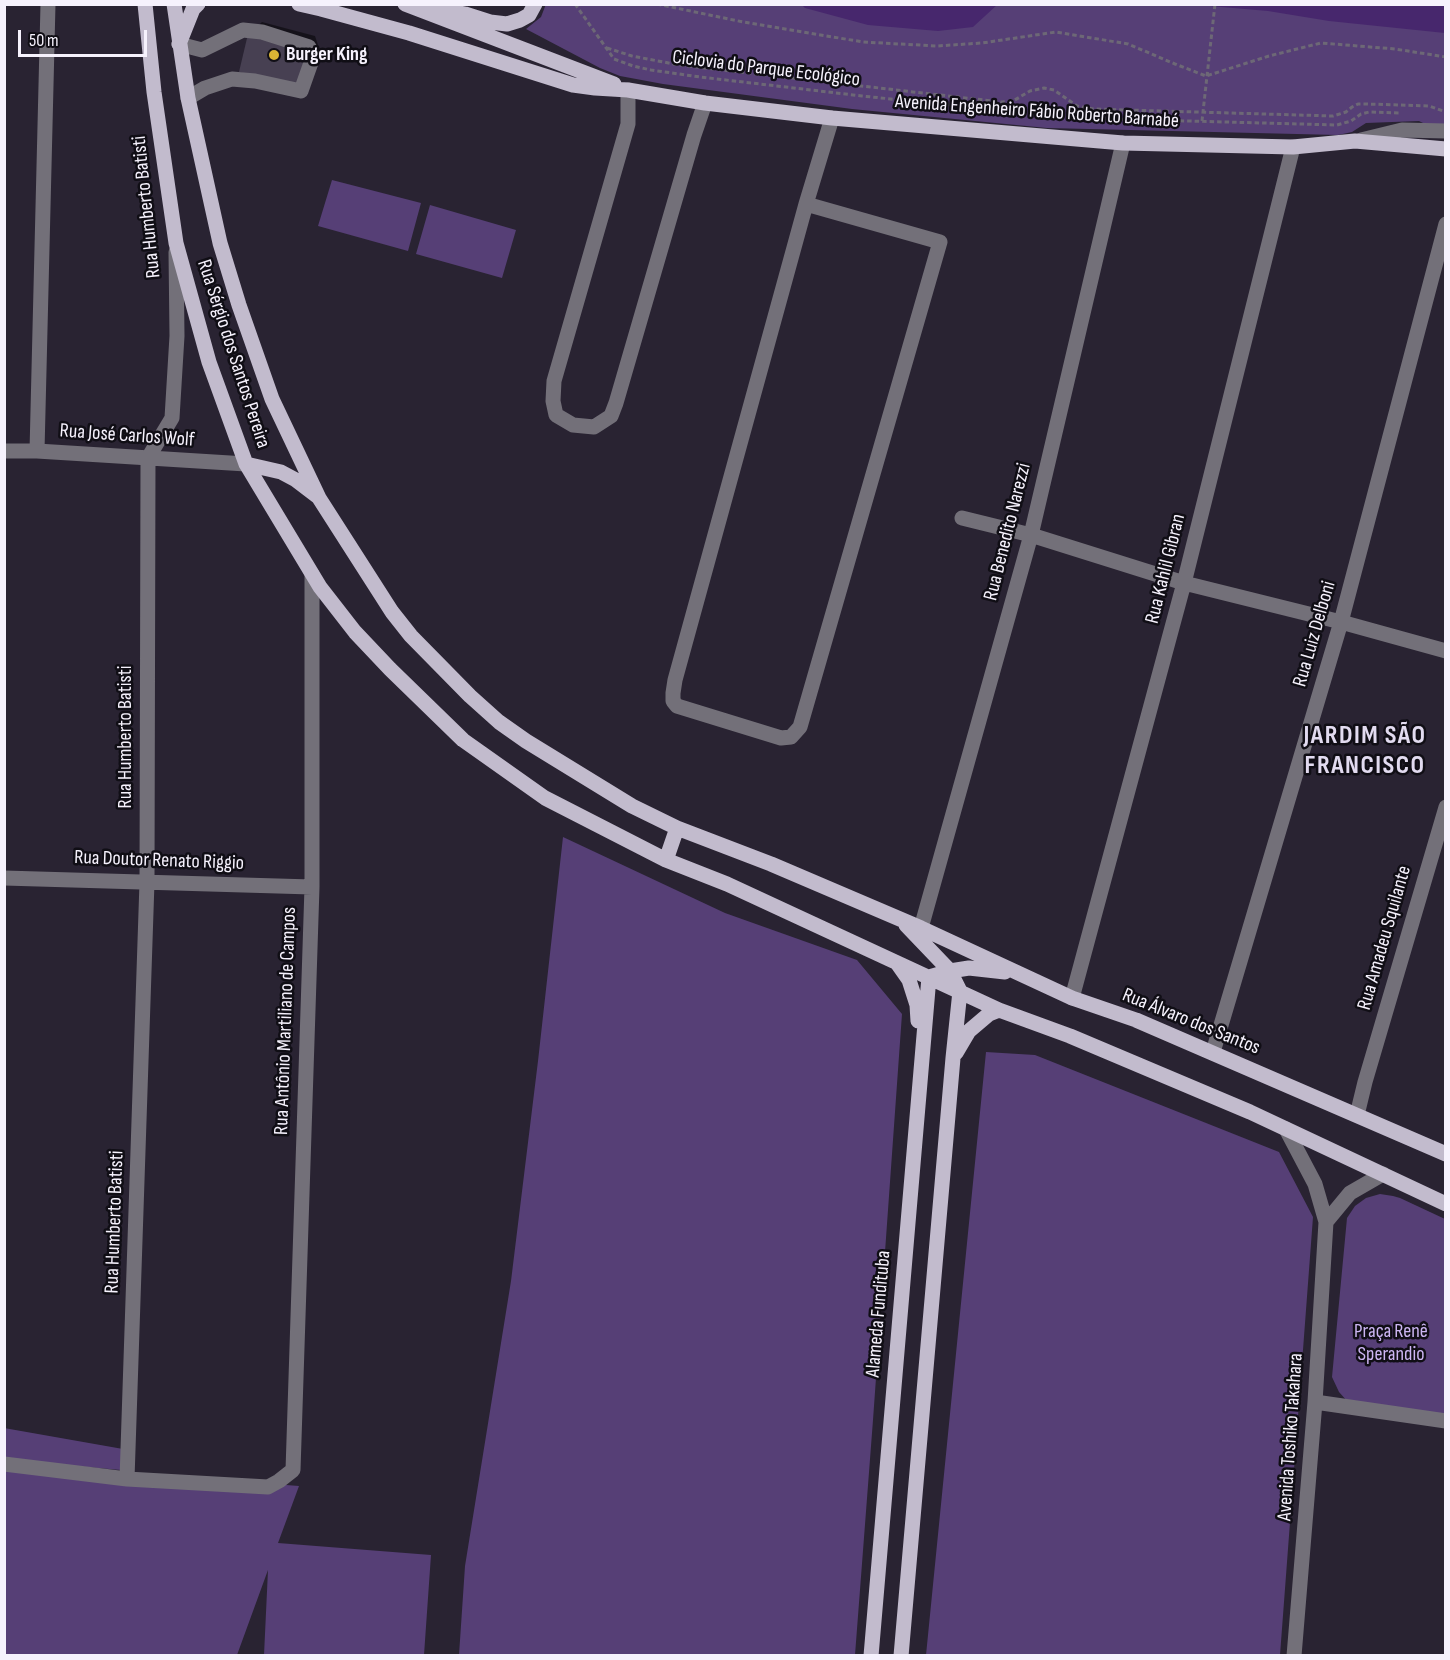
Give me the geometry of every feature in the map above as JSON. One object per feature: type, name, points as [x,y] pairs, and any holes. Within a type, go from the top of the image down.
[{"type":"main road","name":"Rua Humberto Batisti","points":[[145,4],[154,92],[176,243]]},
{"type":"main road","points":[[174,4],[188,98],[220,243],[272,399],[319,498]]},
{"type":"main road","points":[[179,44],[198,4]]},
{"type":"main road","points":[[299,4],[409,33],[573,85],[628,90]]},
{"type":"main road","points":[[410,6],[432,7],[490,22],[507,24],[530,15],[536,4]]},
{"type":"main road","points":[[410,6],[628,90]]},
{"type":"main road","name":"Avenida Engenheiro Fábio Roberto Barnabé","points":[[628,90],[705,103],[832,118],[1124,142],[1293,147],[1355,141],[1446,149]]},
{"type":"main road","name":"Rua Sérgio dos Santos Pereira","points":[[176,243],[209,362],[246,464],[320,587],[355,632],[463,740],[546,798],[666,860],[727,884],[999,1010],[1070,1036],[1286,1129],[1446,1204]]},
{"type":"main road","points":[[246,464],[281,472],[296,480],[319,498]]},
{"type":"main road","name":"Rua Álvaro dos Santos","points":[[319,498],[392,612],[411,636],[470,696],[499,722],[526,741],[632,806],[677,828],[771,864],[921,928],[1072,998],[1136,1020],[1213,1052],[1446,1154]]},
{"type":"main road","points":[[666,860],[677,828]]},
{"type":"main road","points":[[900,919],[950,971],[960,991],[901,1656]]},
{"type":"main road","points":[[895,961],[909,980],[917,1005],[921,1072]]},
{"type":"main road","points":[[929,977],[969,968],[1020,974]]},
{"type":"main road","name":"Alameda Fundituba","points":[[871,1656],[929,977]]},
{"type":"main road","points":[[953,1058],[969,1031],[989,1014],[999,1010]]},
{"type":"street","points":[[37,451],[48,4]]},
{"type":"street","points":[[179,44],[202,50],[243,30],[262,32],[309,47],[313,57],[301,91],[255,81],[232,79],[205,88],[188,98]]},
{"type":"street","points":[[628,90],[628,124],[554,381],[553,401],[556,415],[573,425],[594,427],[610,416],[616,403],[705,103]]},
{"type":"street","points":[[806,204],[940,242],[800,727],[791,737],[781,738],[677,706],[673,701],[673,693],[806,204],[832,118]]},
{"type":"street","points":[[1355,141],[1402,130],[1446,131]]},
{"type":"street","name":"Rua Benedito Narezzi","points":[[921,928],[1031,535],[1124,142]]},
{"type":"street","name":"Rua Kahlil Gibran","points":[[1072,998],[1185,583],[1293,147]]},
{"type":"street","name":"Rua Luiz Delboni","points":[[1213,1052],[1341,622],[1446,224]]},
{"type":"street","name":"Rua Humberto Batisti","points":[[127,1479],[147,882],[148,458],[172,418],[177,336],[176,243]]},
{"type":"street","name":"Rua José Carlos Wolf","points":[[4,451],[246,464]]},
{"type":"street","points":[[963,519],[1031,535],[1185,583],[1446,651]]},
{"type":"street","name":"Rua Antônio Martiliano de Campos","points":[[127,1479],[268,1487],[279,1482],[292,1470],[312,887],[312,574]]},
{"type":"street","name":"Rua Amadeu Squilante","points":[[1358,1115],[1365,1082],[1446,807]]},
{"type":"street","name":"Rua Doutor Renato Riggio","points":[[4,878],[312,887]]},
{"type":"street","name":"Avenida Toshiko Takahara","points":[[1286,1129],[1315,1184],[1326,1222],[1315,1402],[1294,1656]]},
{"type":"street","points":[[1326,1222],[1350,1193],[1383,1174]]},
{"type":"street","points":[[1315,1402],[1446,1420]]},
{"type":"street","points":[[4,1464],[127,1479]]},
{"type":"path","name":"Ciclovia do Parque Ecológico","points":[[575,4],[614,59],[633,66],[700,77],[1077,118],[1337,125],[1352,121],[1361,114],[1369,112],[1403,113]]},
{"type":"path","points":[[657,4],[743,22],[863,42],[937,46],[982,43],[1056,32],[1128,44],[1206,76],[1269,56],[1321,43],[1395,49],[1446,57]]},
{"type":"path","points":[[1202,121],[1215,4]]},
{"type":"path","points":[[605,48],[679,65],[990,101],[1013,101],[1030,91],[1044,88],[1054,90],[1077,106],[1092,109],[1333,116],[1346,112],[1358,104],[1367,104],[1429,106],[1446,112]]},
{"type":"green space","points":[[546,4],[1445,5],[1445,134],[1419,121],[1366,123],[1352,132],[1338,135],[1047,128],[852,109],[663,84],[620,76],[600,68],[526,29],[541,17]]},
{"type":"green space","points":[[332,180],[421,203],[408,251],[318,226]]},
{"type":"green space","points":[[430,205],[516,230],[502,278],[416,254]]},
{"type":"green space","points":[[563,837],[725,913],[857,960],[902,1014],[855,1655],[459,1655],[465,1566],[511,1281]]},
{"type":"green space","points":[[986,1052],[1035,1055],[1279,1152],[1313,1217],[1280,1655],[926,1655]]},
{"type":"green space","name":"Praça Renê Sperandio","points":[[1380,1194],[1400,1198],[1445,1219],[1445,1414],[1348,1402],[1339,1392],[1332,1377],[1347,1218],[1355,1206],[1366,1198]]},
{"type":"green space","points":[[4,1428],[123,1449],[121,1470],[5,1460]]},
{"type":"green space","points":[[4,1463],[299,1486],[278,1543],[431,1555],[424,1655],[264,1655],[268,1570],[237,1655],[5,1655]]},
{"type":"shaded area","points":[[802,5],[997,5],[973,27],[938,31],[868,25],[805,8]]},
{"type":"shaded area","points":[[1198,5],[1445,5],[1445,33],[1329,21],[1268,11]]},
{"type":"building","name":"Burger King","points":[[248,34],[303,48],[308,61],[299,87],[239,72]]},
{"type":"place","name":"Burger King","points":[[274,55]]},
{"type":"district","name":"JARDIM SÃO FRANCISCO","points":[[1365,751]]}]
